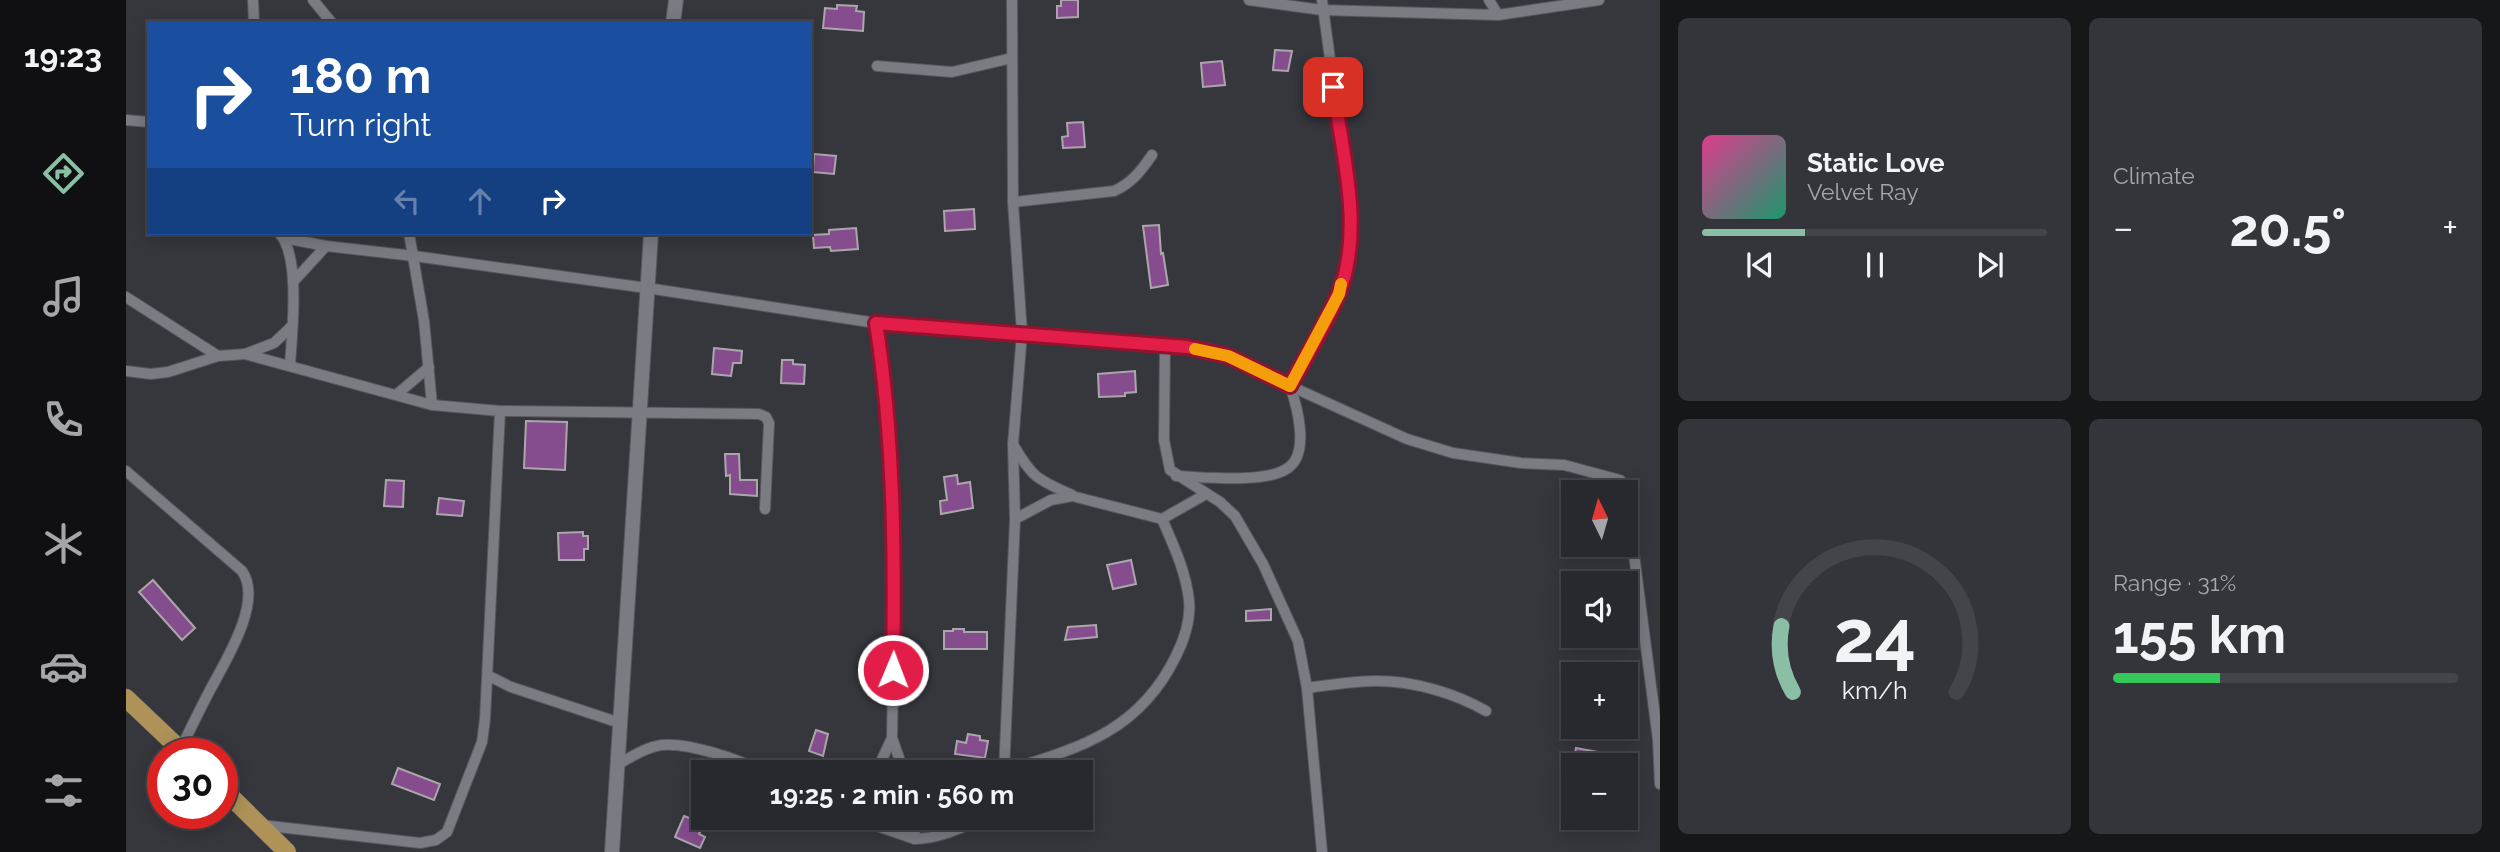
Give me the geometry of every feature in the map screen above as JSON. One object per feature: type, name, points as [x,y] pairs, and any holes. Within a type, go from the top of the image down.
[{"type":"main road","points":[[126,698],[167,738]]},
{"type":"main road","points":[[238,804],[287,852]]},
{"type":"street","points":[[253,0],[254,21]]},
{"type":"street","points":[[313,0],[330,21]]},
{"type":"street","points":[[673,21],[676,0]]},
{"type":"street","points":[[1005,760],[1015,519],[1013,444],[1022,333],[1013,202],[1012,0]]},
{"type":"street","points":[[1249,0],[1498,15],[1599,0]]},
{"type":"street","points":[[1489,0],[1498,15]]},
{"type":"street","points":[[1176,476],[1245,479],[1287,469],[1293,463],[1300,443],[1298,409],[1290,386],[1339,294],[1350,251],[1351,214],[1322,5]]},
{"type":"street","points":[[877,66],[952,72],[1012,58]]},
{"type":"street","points":[[126,120],[147,122]]},
{"type":"street","points":[[1013,202],[1114,191],[1126,186],[1141,172],[1152,155]]},
{"type":"street","points":[[290,365],[294,281],[282,235],[326,246],[647,288],[876,323],[1165,345],[1228,356],[1407,439],[1453,453],[1564,466],[1620,480],[1625,485],[1658,740],[1660,784]]},
{"type":"street","points":[[409,235],[424,321],[432,405]]},
{"type":"street","points":[[611,852],[651,235]]},
{"type":"street","points":[[294,281],[326,246]]},
{"type":"street","points":[[126,297],[218,356]]},
{"type":"street","points":[[876,323],[884,371],[891,448],[894,624],[892,738],[900,760]]},
{"type":"street","points":[[126,371],[151,374],[168,372],[218,356],[245,354],[274,343],[292,326]]},
{"type":"street","points":[[1165,345],[1164,440],[1170,470],[1229,509],[1235,516],[1263,564],[1298,641],[1307,688],[1322,852]]},
{"type":"street","points":[[245,354],[432,405],[500,411],[759,414],[766,417],[769,431],[765,509]]},
{"type":"street","points":[[396,395],[429,367]]},
{"type":"street","points":[[259,824],[421,843],[436,840],[447,832],[482,742],[489,676],[500,411]]},
{"type":"street","points":[[1013,444],[1028,471],[1072,496],[1162,519],[1206,494]]},
{"type":"street","points":[[126,471],[247,578],[249,589],[240,632],[189,738]]},
{"type":"street","points":[[1015,519],[1051,500],[1072,496]]},
{"type":"street","points":[[1039,760],[1108,733],[1143,705],[1167,675],[1182,643],[1189,619],[1189,600],[1177,556],[1162,519]]},
{"type":"street","points":[[489,676],[511,687],[620,723]]},
{"type":"street","points":[[1307,688],[1376,681],[1399,683],[1456,696],[1486,711]]},
{"type":"street","points":[[882,760],[892,738]]},
{"type":"street","points":[[617,765],[649,748],[664,744],[691,748],[732,760]]},
{"type":"street","points":[[891,830],[920,839],[952,830]]},
{"type":"street","points":[[918,830],[924,852]]},
{"type":"building","points":[[1061,0],[1078,0],[1078,17],[1057,18],[1057,6],[1061,6]]},
{"type":"building","points":[[837,5],[857,6],[856,11],[864,12],[863,31],[823,28],[825,8],[837,9]]},
{"type":"building","points":[[1275,50],[1292,51],[1288,71],[1273,70]]},
{"type":"building","points":[[1222,61],[1225,85],[1203,87],[1201,63]]},
{"type":"building","points":[[1083,122],[1085,147],[1063,148],[1062,137],[1068,136],[1067,123]]},
{"type":"building","points":[[814,154],[836,156],[834,174],[813,172]]},
{"type":"building","points":[[974,209],[975,229],[945,231],[944,211]]},
{"type":"building","points":[[1159,225],[1161,254],[1163,253],[1168,285],[1151,288],[1143,226]]},
{"type":"building","points":[[856,228],[858,249],[831,251],[830,247],[814,248],[813,235],[829,234],[829,230]]},
{"type":"building","points":[[714,348],[742,351],[741,363],[733,363],[731,376],[712,374]]},
{"type":"building","points":[[782,360],[793,360],[793,364],[805,365],[804,384],[781,383]]},
{"type":"building","points":[[1135,371],[1136,392],[1125,393],[1125,396],[1099,397],[1098,374]]},
{"type":"building","points":[[526,421],[567,422],[565,470],[524,468]]},
{"type":"building","points":[[725,454],[739,454],[740,480],[757,480],[757,496],[730,494],[730,475],[726,476]]},
{"type":"building","points":[[957,475],[958,484],[970,482],[973,508],[941,514],[940,501],[947,500],[944,477]]},
{"type":"building","points":[[386,480],[404,481],[403,507],[384,506]]},
{"type":"building","points":[[439,498],[464,501],[462,516],[437,514]]},
{"type":"building","points":[[583,532],[583,536],[588,536],[588,549],[584,549],[584,560],[559,560],[558,533]]},
{"type":"building","points":[[1131,560],[1136,584],[1113,589],[1107,565]]},
{"type":"building","points":[[153,580],[195,628],[182,640],[139,592]]},
{"type":"building","points":[[1271,609],[1271,620],[1246,621],[1246,611]]},
{"type":"building","points":[[1096,625],[1097,637],[1065,640],[1068,627]]},
{"type":"building","points":[[953,629],[987,632],[987,649],[944,649],[944,631]]},
{"type":"building","points":[[816,730],[828,734],[823,756],[809,751]]},
{"type":"building","points":[[968,734],[988,741],[985,758],[955,754],[957,741],[966,743]]},
{"type":"building","points":[[1576,748],[1598,752],[1598,753],[1575,753]]},
{"type":"building","points":[[398,768],[440,784],[434,800],[392,784]]},
{"type":"building","points":[[684,816],[691,819],[691,830],[701,830],[699,834],[705,837],[700,848],[675,837]]},
{"type":"slow traffic","points":[[1195,349],[1228,356],[1290,386],[1339,294],[1341,284]]},
{"type":"route","points":[[893,670],[891,448],[884,371],[876,323],[1187,347],[1228,356],[1290,386],[1339,294],[1350,251],[1351,214],[1333,87]]}]
